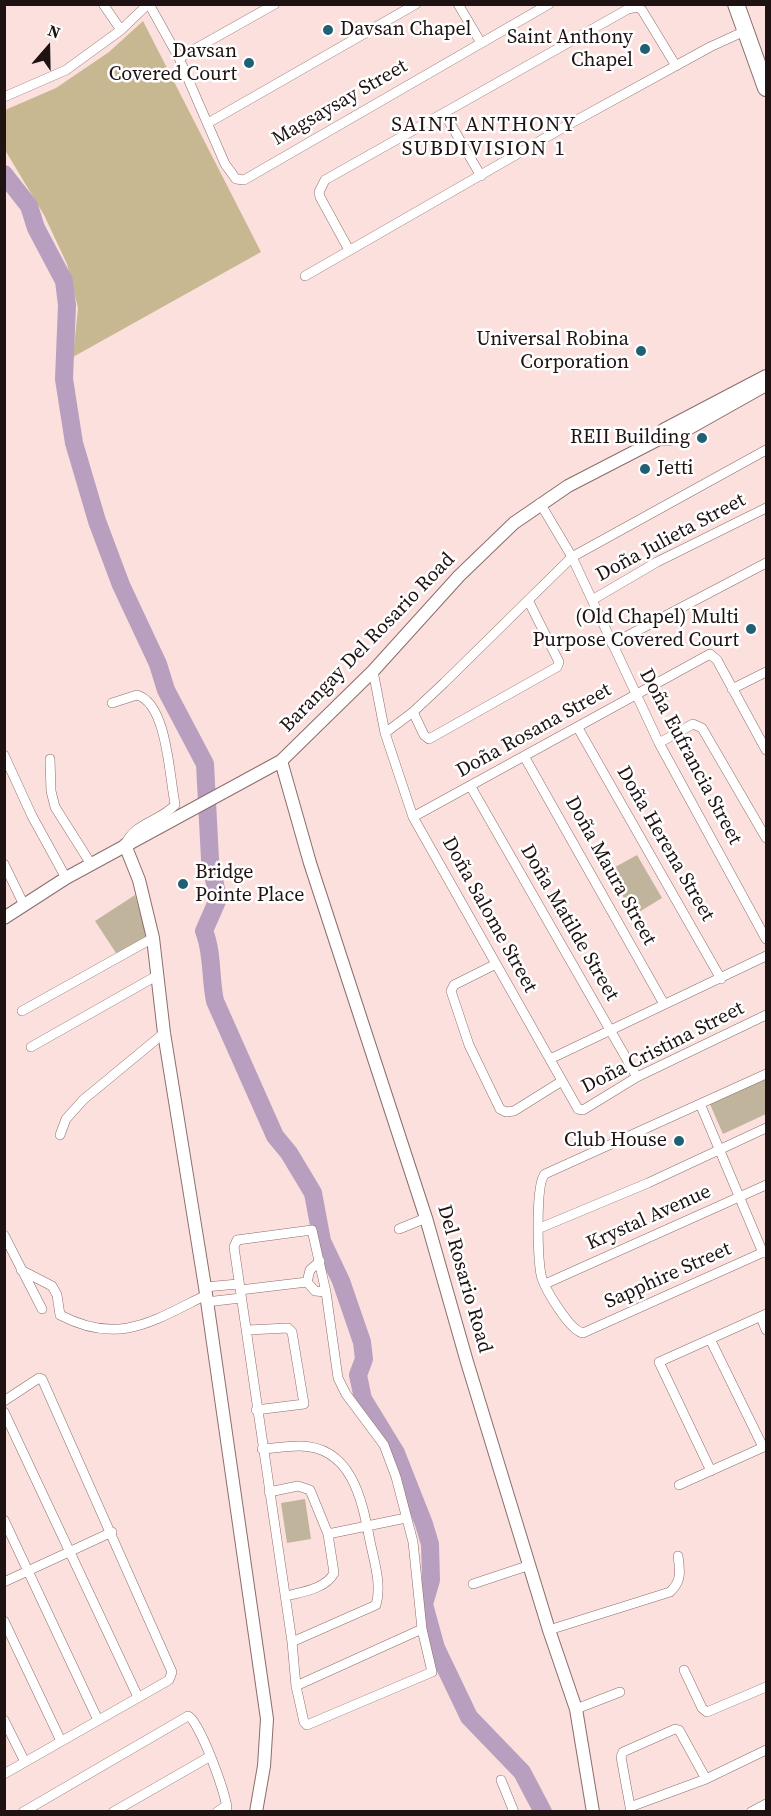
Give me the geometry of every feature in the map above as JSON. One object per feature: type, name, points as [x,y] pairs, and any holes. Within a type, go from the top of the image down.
[{"type":"highway","points":[[736,4],[766,88]]},
{"type":"main road","name":"Barangay Del Rosario Road","points":[[659,439],[663,430],[766,376]]},
{"type":"main road","name":"Barangay Del Rosario Road","points":[[4,918],[66,878],[125,845],[192,812],[281,761],[373,671],[459,576],[514,523],[540,503],[659,439],[670,439],[766,385]]},
{"type":"main road","name":"Del Rosario Road","points":[[281,761],[310,863],[426,1218],[467,1362],[549,1630],[576,1709],[592,1812]]},
{"type":"main road","points":[[125,845],[139,880],[153,938],[164,1033],[206,1295],[267,1719],[264,1766],[256,1812]]},
{"type":"street","points":[[103,4],[121,30]]},
{"type":"street","points":[[4,97],[66,70],[121,30],[148,4],[179,58],[208,123],[416,4]]},
{"type":"street","points":[[179,58],[275,4]]},
{"type":"street","points":[[458,4],[481,43]]},
{"type":"street","name":"Magsaysay Street","points":[[208,123],[231,174],[236,179],[244,180],[549,4]]},
{"type":"street","points":[[349,250],[320,197],[319,192],[325,180],[628,9],[637,7],[642,10],[676,66]]},
{"type":"street","points":[[305,276],[676,66],[745,31]]},
{"type":"street","points":[[444,113],[481,176]]},
{"type":"street","points":[[384,733],[413,712],[572,557],[766,450]]},
{"type":"street","name":"Doña Eufrancia Street","points":[[540,503],[572,557],[659,742],[766,939]]},
{"type":"street","name":"Doña Julieta Street","points":[[592,600],[657,562],[766,508]]},
{"type":"street","points":[[612,644],[766,563]]},
{"type":"street","points":[[413,712],[424,735],[429,739],[557,667],[559,662],[528,600]]},
{"type":"street","name":"Doña Rosana Street","points":[[413,817],[703,657],[713,655],[732,689]]},
{"type":"street","name":"Doña Salome Street","points":[[373,671],[384,733],[413,817],[577,1108]]},
{"type":"street","points":[[766,672],[732,689],[766,750]]},
{"type":"street","points":[[112,703],[137,695],[150,701],[159,717],[175,805],[137,828],[129,835],[125,845]]},
{"type":"street","points":[[659,742],[693,724],[702,728],[766,838]]},
{"type":"street","name":"Doña Herena Street","points":[[578,728],[721,979]]},
{"type":"street","points":[[4,755],[32,816],[66,878]]},
{"type":"street","name":"Doña Maura Street","points":[[524,756],[664,1004]]},
{"type":"street","points":[[50,759],[51,790],[55,807],[91,864]]},
{"type":"street","name":"Doña Matilde Street","points":[[471,786],[637,1077]]},
{"type":"street","points":[[4,864],[24,905]]},
{"type":"street","points":[[22,1011],[153,938]]},
{"type":"street","points":[[550,1059],[766,956]]},
{"type":"street","points":[[496,964],[454,985],[451,991],[469,1045],[500,1109],[514,1112],[562,1081]]},
{"type":"street","points":[[31,1047],[158,975]]},
{"type":"street","name":"Doña Cristina Street","points":[[577,1108],[583,1110],[637,1077],[766,1015]]},
{"type":"street","points":[[60,1135],[66,1119],[83,1100],[164,1033]]},
{"type":"street","points":[[545,1284],[540,1258],[540,1182],[545,1174],[701,1106],[766,1074]]},
{"type":"street","points":[[701,1106],[765,1252]]},
{"type":"street","points":[[540,1228],[648,1183],[766,1128]]},
{"type":"street","name":"Krystal Avenue","points":[[545,1284],[766,1185]]},
{"type":"street","points":[[399,1229],[426,1218]]},
{"type":"street","points":[[312,1230],[326,1292],[338,1378],[346,1394],[384,1445],[412,1542],[422,1629],[432,1672],[311,1724],[304,1722],[296,1686],[286,1596],[256,1410],[248,1330],[240,1290],[234,1246],[237,1240],[312,1230]]},
{"type":"street","points":[[4,1235],[42,1309]]},
{"type":"street","name":"Sapphire Street","points":[[545,1284],[573,1328],[583,1333],[765,1252]]},
{"type":"street","points":[[307,1282],[310,1270],[320,1261]]},
{"type":"street","points":[[21,1270],[52,1286],[57,1295],[60,1315],[85,1324],[121,1331],[146,1324],[206,1295],[307,1282]]},
{"type":"street","points":[[307,1282],[315,1291],[326,1292]]},
{"type":"street","points":[[206,1295],[240,1290]]},
{"type":"street","points":[[711,1471],[658,1365],[662,1359],[764,1316],[766,1330]]},
{"type":"street","points":[[248,1330],[288,1328],[292,1332],[304,1404],[256,1410]]},
{"type":"street","points":[[680,1485],[765,1447],[710,1339]]},
{"type":"street","points":[[4,1401],[39,1378],[42,1379],[78,1464],[112,1532],[172,1672],[169,1680],[4,1774]]},
{"type":"street","points":[[4,1412],[138,1697]]},
{"type":"street","points":[[262,1449],[301,1446],[319,1449],[336,1459],[351,1473],[357,1486],[368,1528],[379,1594],[376,1605],[292,1642]]},
{"type":"street","points":[[269,1492],[298,1486],[310,1490],[328,1534],[334,1573],[331,1579],[320,1586],[286,1596]]},
{"type":"street","points":[[328,1534],[368,1528],[406,1518]]},
{"type":"street","points":[[4,1520],[98,1720]]},
{"type":"street","points":[[4,1582],[112,1532]]},
{"type":"street","points":[[549,1630],[670,1592],[678,1585],[678,1556]]},
{"type":"street","points":[[473,1584],[530,1565]]},
{"type":"street","points":[[4,1621],[61,1741]]},
{"type":"street","points":[[296,1686],[422,1629]]},
{"type":"street","points":[[684,1670],[702,1708],[707,1712],[766,1686]]},
{"type":"street","points":[[576,1709],[620,1692]]},
{"type":"street","points":[[23,1812],[188,1716],[196,1722],[227,1808],[217,1812]]},
{"type":"street","points":[[4,1720],[25,1762]]},
{"type":"street","points":[[706,1779],[683,1736],[675,1729],[623,1752],[621,1757],[630,1809],[706,1779],[766,1750]]},
{"type":"street","points":[[112,1812],[209,1757]]},
{"type":"street","points":[[501,1780],[514,1812]]},
{"type":"street","points":[[751,1812],[766,1804]]},
{"type":"shaded area","points":[[143,21],[261,252],[73,357],[78,308],[67,264],[44,215],[5,150],[5,110],[56,88],[109,52]]},
{"type":"shaded area","points":[[637,855],[662,898],[634,915],[608,871]]},
{"type":"shaded area","points":[[135,895],[147,936],[116,953],[95,921]]},
{"type":"shaded area","points":[[766,1076],[766,1114],[723,1134],[709,1102]]},
{"type":"shaded area","points":[[305,1499],[311,1539],[287,1543],[281,1503]]},
{"type":"waterway","points":[[4,174],[29,206],[36,228],[64,281],[67,305],[64,379],[74,443],[97,521],[121,585],[158,664],[166,690],[205,764],[210,859],[218,899],[204,931],[209,948],[215,1001],[275,1136],[289,1153],[313,1193],[322,1241],[341,1281],[362,1342],[364,1359],[358,1375],[363,1399],[396,1453],[430,1544],[431,1580],[424,1604],[436,1648],[469,1717],[522,1772],[543,1812]]},
{"type":"place","name":"Davsan Chapel","points":[[328,30]]},
{"type":"place","name":"Saint Anthony Chapel","points":[[645,49]]},
{"type":"place","name":"Davsan Covered Court","points":[[249,63]]},
{"type":"place","name":"Universal Robina Corporation","points":[[641,351]]},
{"type":"place","name":"REII Building","points":[[702,438]]},
{"type":"place","name":"Jetti","points":[[645,469]]},
{"type":"place","name":"(Old Chapel) Multi Purpose Covered Court","points":[[751,629]]},
{"type":"place","name":"Bridge Pointe Place","points":[[183,884]]},
{"type":"place","name":"Club House","points":[[679,1141]]},
{"type":"district","name":"SAINT ANTHONY SUBDIVISION 1","points":[[484,138]]}]
